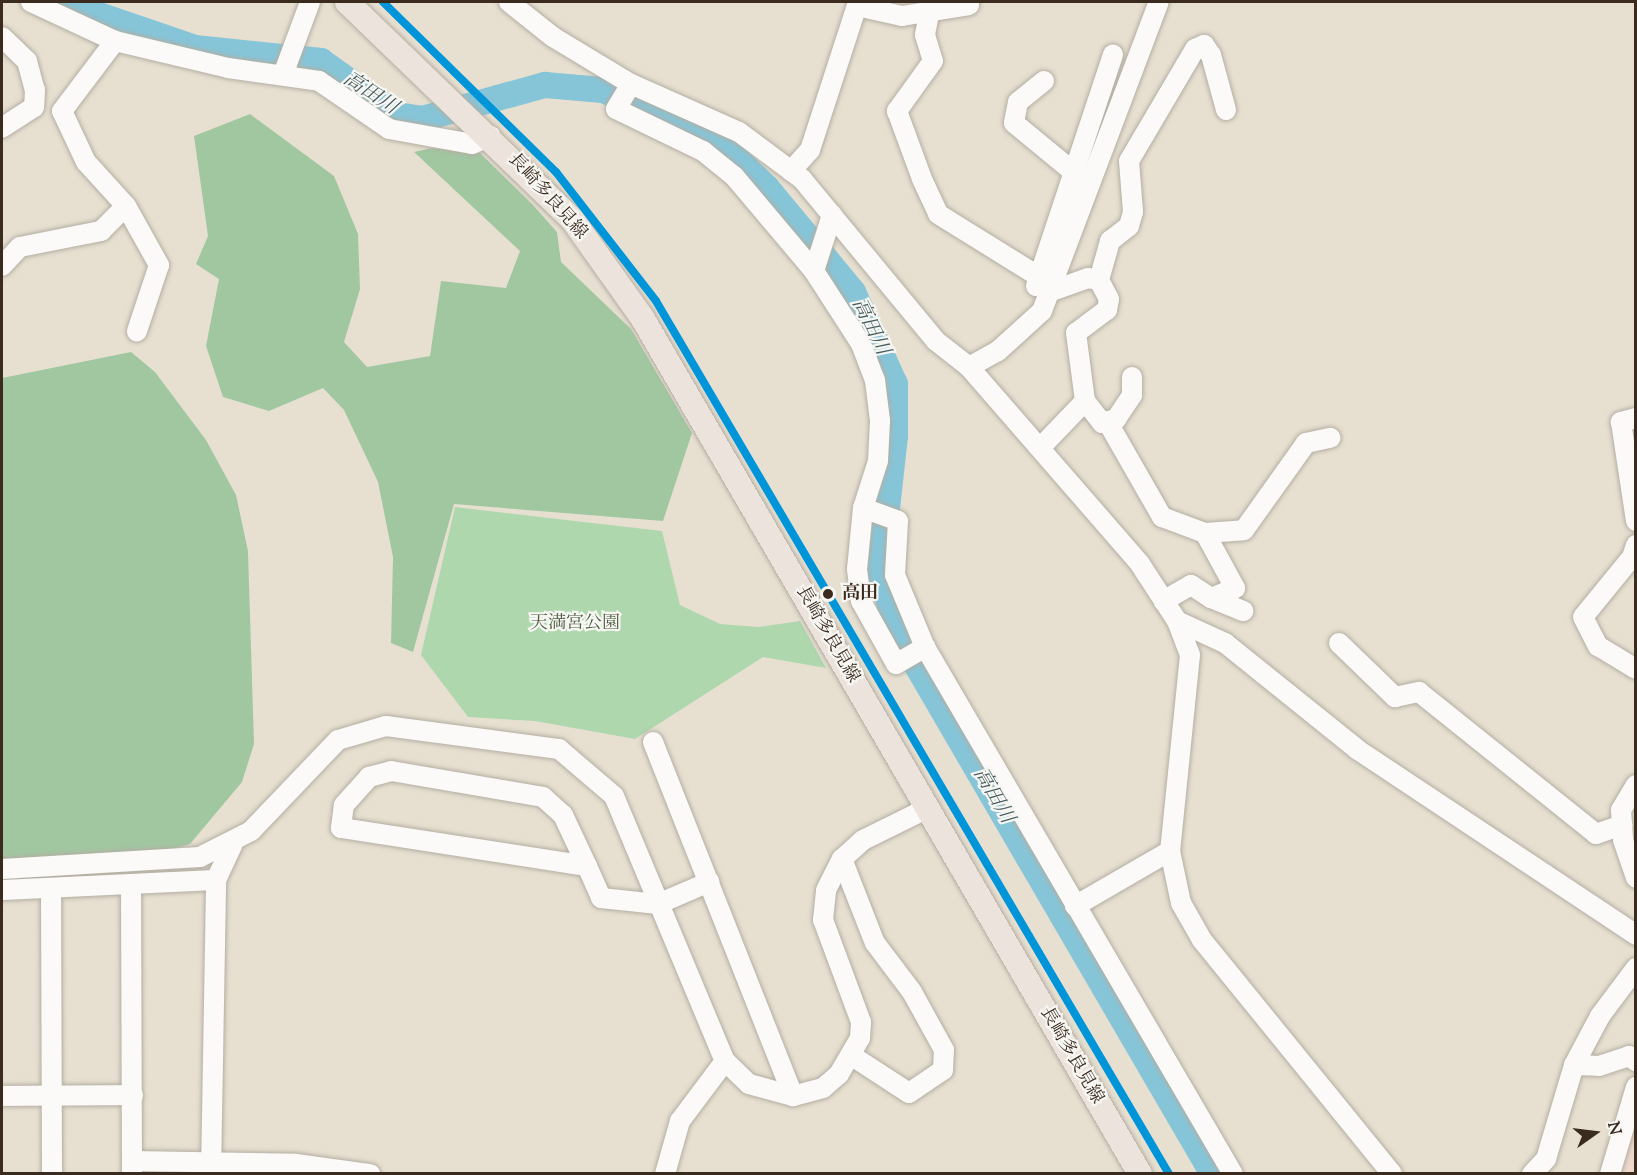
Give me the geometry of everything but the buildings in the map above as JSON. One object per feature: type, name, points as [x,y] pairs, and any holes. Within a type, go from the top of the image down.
[{"type":"main road","name":"長崎多良見線","points":[[347,2],[484,131],[572,219],[643,319],[928,808],[1133,1171]]},
{"type":"street","points":[[31,2],[115,41],[228,68],[284,72],[319,81],[388,129],[472,144],[484,131]]},
{"type":"street","points":[[284,72],[310,2]]},
{"type":"street","points":[[509,2],[553,38],[628,86],[739,132],[791,171],[832,215],[936,340],[969,367],[1140,564],[1177,621],[1190,655],[1191,682],[1170,851],[1181,903],[1202,940],[1392,1173]]},
{"type":"street","points":[[969,367],[998,351],[1044,290],[1159,2]]},
{"type":"street","points":[[791,171],[810,150],[857,4],[902,16],[929,14],[969,5]]},
{"type":"street","points":[[929,14],[926,35],[933,61],[897,111],[922,179],[938,214],[1044,290]]},
{"type":"street","points":[[2,37],[27,61],[34,90],[34,107],[2,128]]},
{"type":"street","points":[[115,41],[62,111],[86,162],[126,206],[159,265],[137,331]]},
{"type":"street","points":[[1099,280],[1110,241],[1129,226],[1133,212],[1129,161],[1195,49],[1204,45],[1211,55],[1226,110]]},
{"type":"street","points":[[1044,290],[1071,171],[1113,54]]},
{"type":"street","points":[[1044,81],[1018,102],[1014,123],[1071,171]]},
{"type":"street","points":[[628,86],[616,109],[703,151],[727,170],[814,271],[844,314],[875,380],[878,461],[863,508],[857,569],[861,602],[896,664],[925,647]]},
{"type":"street","points":[[2,266],[20,247],[101,231],[126,206]]},
{"type":"street","points":[[814,271],[832,215]]},
{"type":"street","points":[[1044,290],[1088,278],[1099,280],[1107,291],[1107,310],[1076,333],[1085,401],[1102,423],[1107,422],[1127,407],[1132,377]]},
{"type":"street","points":[[1040,448],[1085,401]]},
{"type":"street","points":[[1635,418],[1621,422],[1635,521]]},
{"type":"street","points":[[1107,422],[1162,516],[1205,533],[1244,530],[1306,443],[1330,438]]},
{"type":"street","points":[[863,508],[897,521],[895,575],[925,647],[1233,1173]]},
{"type":"street","points":[[1205,533],[1236,588],[1211,598]]},
{"type":"street","points":[[1635,545],[1632,557],[1583,617],[1598,646],[1635,669]]},
{"type":"street","points":[[1163,602],[1191,585],[1211,598],[1244,611]]},
{"type":"street","points":[[1177,621],[1225,643],[1358,750],[1635,935]]},
{"type":"street","points":[[1339,644],[1395,698],[1419,692],[1596,834],[1622,833]]},
{"type":"street","points":[[220,1169],[216,879],[233,844],[338,740],[386,726],[472,733],[559,749],[603,781],[725,1061],[749,1084],[793,1096],[823,1088],[852,1056],[861,1022],[824,920],[826,890],[842,859],[863,840],[928,808]]},
{"type":"street","points":[[654,742],[793,1096]]},
{"type":"street","points":[[587,866],[341,828],[344,805],[369,777],[391,771],[543,797],[563,815],[587,866],[601,898],[658,904],[709,882]]},
{"type":"street","points":[[1635,785],[1621,810],[1622,833],[1635,878]]},
{"type":"street","points":[[2,869],[166,861],[233,844]]},
{"type":"street","points":[[1075,906],[1170,851]]},
{"type":"street","points":[[842,859],[875,943],[912,992],[944,1050],[943,1070],[909,1093],[852,1056]]},
{"type":"street","points":[[2,890],[131,886],[216,879]]},
{"type":"street","points":[[131,886],[132,1167],[296,1169],[370,1173]]},
{"type":"street","points":[[51,889],[52,1173]]},
{"type":"street","points":[[1532,1173],[1546,1159],[1574,1065],[1600,1016],[1635,968]]},
{"type":"street","points":[[1574,1065],[1599,1066],[1629,1056],[1635,1061]]},
{"type":"street","points":[[665,1173],[680,1121],[725,1061]]},
{"type":"street","points":[[1610,1173],[1635,1087]]},
{"type":"street","points":[[2,1095],[133,1095]]},
{"type":"shaded area","points":[[1635,1117],[1635,1173],[1613,1173]]},
{"type":"green space","points":[[250,114],[334,176],[358,234],[360,289],[344,342],[367,367],[430,356],[441,281],[506,288],[520,251],[414,152],[432,148],[480,153],[532,204],[557,232],[561,262],[631,329],[692,433],[663,521],[454,504],[413,652],[391,643],[393,557],[378,482],[344,410],[323,388],[269,411],[223,397],[206,346],[219,279],[196,264],[208,236],[194,136]]},
{"type":"green space","points":[[131,352],[155,372],[206,440],[236,495],[248,551],[254,744],[242,782],[190,844],[134,860],[2,876],[2,378]]},
{"type":"green space","name":"天満宮公園","points":[[455,507],[662,531],[680,605],[720,624],[758,627],[800,621],[826,668],[763,657],[635,739],[535,721],[468,717],[421,655]]},
{"type":"waterway","name":"高田川","points":[[61,2],[195,48],[321,61],[397,115],[422,119],[545,85],[603,90],[722,144],[767,188],[853,292],[895,384],[895,436],[880,572],[899,635],[1213,1174]]},
{"type":"transit line","points":[[383,2],[556,172],[656,301],[1169,1174]]},
{"type":"place","name":"高田","points":[[828,594]]}]
